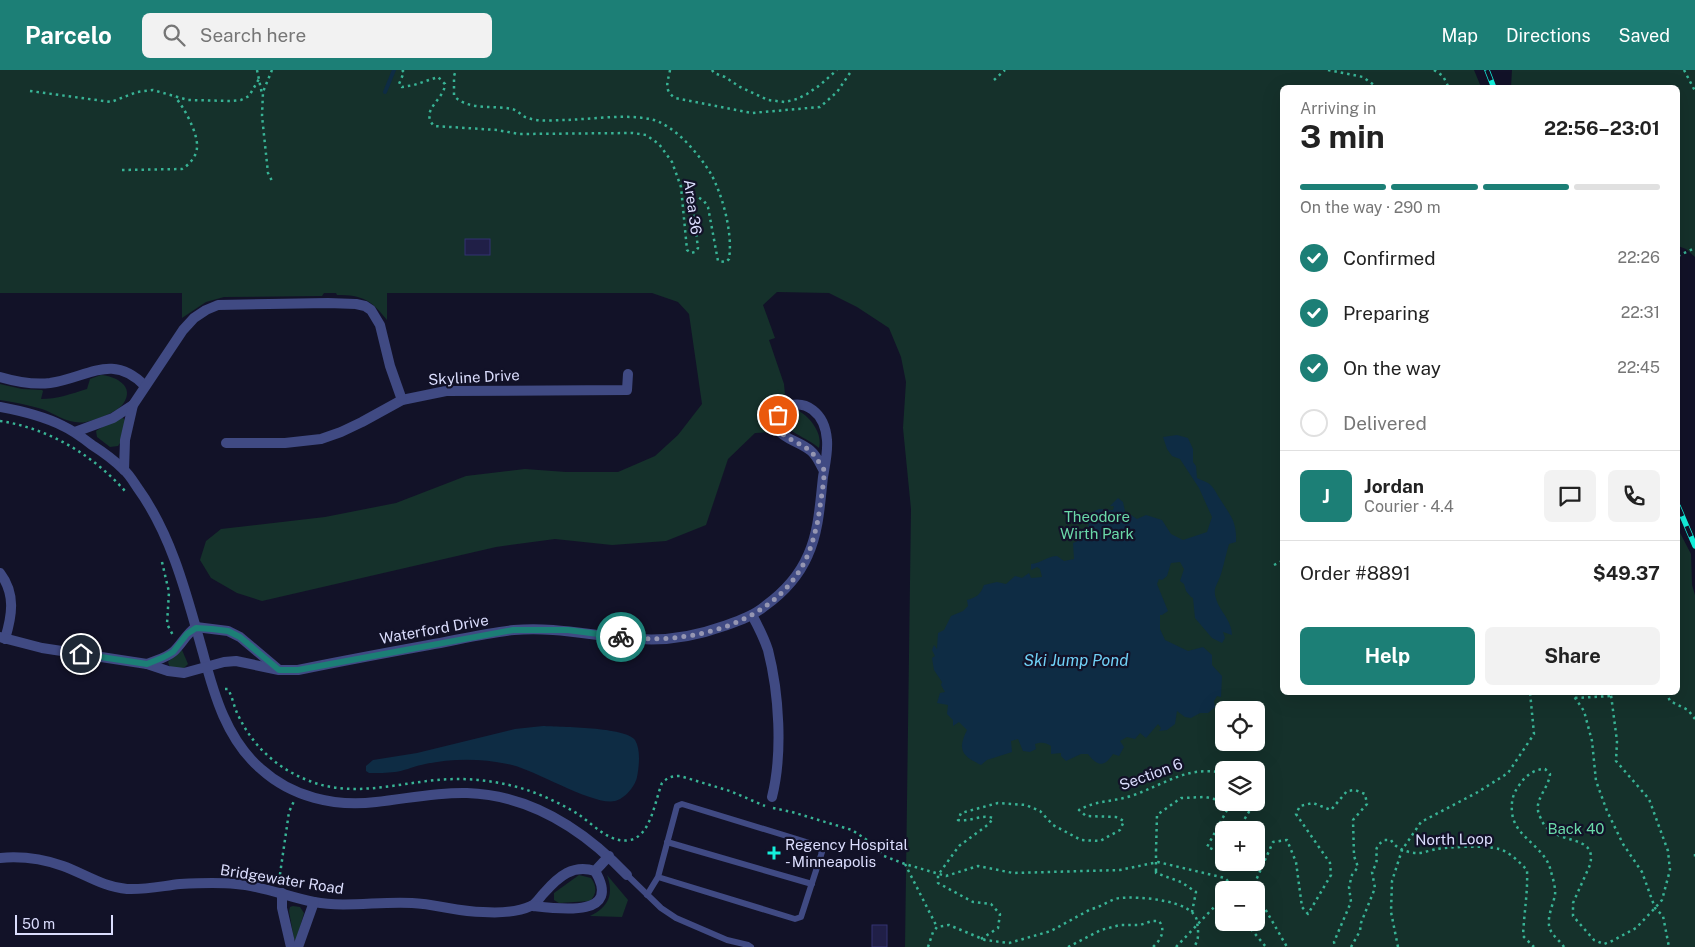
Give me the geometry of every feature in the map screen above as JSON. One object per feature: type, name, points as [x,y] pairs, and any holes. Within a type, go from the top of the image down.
[{"type":"street","points":[[124,470],[125,440],[133,405],[183,330],[194,318],[218,305],[356,304],[370,310],[380,325],[390,366],[402,400]]},
{"type":"street","points":[[0,377],[16,382],[33,384],[51,383],[98,369],[109,369],[122,370],[134,376],[145,386]]},
{"type":"street","name":"Skyline Drive","points":[[226,443],[285,443],[321,438],[341,432],[402,400],[446,391],[628,390],[628,374]]},
{"type":"street","name":"Waterford Drive","points":[[2,638],[42,648],[147,664],[168,671],[184,673],[224,662],[236,661],[279,670],[298,670],[513,630],[560,630],[638,639],[667,639],[712,630],[752,614],[765,606],[789,584],[800,570],[814,538],[819,512],[824,470],[827,441],[822,422],[809,407],[802,404],[787,405],[781,409],[776,421],[777,429],[784,436],[813,452],[824,470]]},
{"type":"street","points":[[75,432],[113,418],[133,405]]},
{"type":"street","points":[[0,406],[31,413],[63,425],[75,432],[124,470],[146,499],[160,523],[171,549],[196,628],[206,667],[227,726],[244,752],[261,769],[282,785],[298,793],[326,800],[350,803],[377,802],[446,792],[468,792],[496,796],[550,814],[586,837],[609,856],[627,875]]},
{"type":"street","points":[[0,573],[6,580],[12,599],[11,618],[2,638]]},
{"type":"street","points":[[752,614],[767,648],[775,689],[778,764],[772,796]]},
{"type":"street","points":[[147,664],[173,652],[187,634],[196,628],[228,631],[240,637],[279,670]]},
{"type":"street","points":[[533,906],[550,886],[571,870],[586,868],[595,871],[609,856]]},
{"type":"street","name":"Bridgewater Road","points":[[0,858],[16,857],[40,860],[64,866],[103,884],[126,889],[143,889],[180,884],[239,884],[314,902],[344,904],[413,903],[476,912],[513,912],[533,906],[560,909],[588,908],[597,902],[601,895],[601,880],[595,871]]},
{"type":"street","points":[[279,893],[290,947]]},
{"type":"street","points":[[298,947],[314,902]]},
{"type":"lane","points":[[647,895],[658,877],[677,806],[682,804],[816,845],[822,852],[801,917],[795,919],[658,877]]},
{"type":"lane","points":[[667,842],[812,884]]},
{"type":"lane","points":[[627,875],[661,908],[676,918],[727,940],[752,947]]},
{"type":"lane","points":[[727,940],[731,947]]},
{"type":"path","points":[[257,70],[263,98]]},
{"type":"path","points":[[272,70],[263,92],[262,116],[268,173],[273,183]]},
{"type":"path","name":"Area 36","points":[[402,70],[404,72],[399,84],[402,87],[424,83],[438,77],[445,84],[444,92],[428,116],[434,126],[503,130],[519,134],[633,133],[646,135],[659,144],[672,162],[681,187],[687,250],[691,253],[695,252],[698,248],[692,199],[698,197],[704,200],[708,208],[718,261],[726,262],[729,259],[728,234],[718,186],[705,164],[688,143],[663,124],[652,119],[628,117],[548,120],[527,118],[514,109],[461,102],[454,96],[454,76],[456,70]]},
{"type":"path","points":[[670,70],[666,87],[669,94],[675,98],[752,113],[820,107],[837,92],[852,70]]},
{"type":"path","points":[[712,70],[714,73],[725,77],[740,87],[768,100],[785,102],[807,94],[837,70]]},
{"type":"path","points":[[994,80],[1005,70]]},
{"type":"path","points":[[1328,70],[1363,77],[1374,85]]},
{"type":"path","points":[[1434,70],[1443,76],[1448,85]]},
{"type":"path","points":[[1684,70],[1695,91]]},
{"type":"path","points":[[30,91],[111,102],[138,92],[153,90],[188,100],[219,102],[241,100],[248,96],[259,79]]},
{"type":"path","points":[[122,170],[182,169],[192,160],[197,147],[195,134],[185,112],[174,96]]},
{"type":"path","points":[[1680,255],[1695,248]]},
{"type":"path","points":[[0,421],[24,426],[43,433],[73,448],[102,469],[124,490],[128,497]]},
{"type":"path","points":[[162,561],[169,592],[167,624],[174,637],[180,643]]},
{"type":"path","points":[[1274,565],[1280,562]]},
{"type":"path","points":[[1396,947],[1398,942],[1391,912],[1392,881],[1402,850],[1421,822],[1478,792],[1508,773],[1534,734],[1530,695]]},
{"type":"path","points":[[1573,695],[1584,711],[1592,741],[1596,781],[1607,811],[1623,844],[1642,872],[1655,908],[1663,916],[1669,947]]},
{"type":"path","points":[[1575,698],[1603,695]]},
{"type":"path","name":"North Loop","points":[[1564,947],[1549,928],[1555,893],[1549,866],[1534,845],[1518,830],[1512,819],[1511,802],[1515,790],[1533,772],[1546,770],[1550,774],[1549,781],[1538,805],[1538,812],[1546,829],[1556,836],[1581,842],[1587,846],[1590,852],[1592,858],[1573,903],[1573,916],[1594,940],[1604,944],[1636,928],[1662,900],[1670,870],[1668,851],[1649,799],[1616,761],[1617,741],[1612,695]]},
{"type":"path","points":[[1668,695],[1670,700],[1688,710],[1695,719]]},
{"type":"path","name":"Section 6","points":[[938,874],[959,846],[989,824],[993,818],[988,816],[965,821],[958,820],[961,813],[998,803],[1026,804],[1040,811],[1053,825],[1081,840],[1100,841],[1120,830],[1124,821],[1116,817],[1086,816],[1079,810],[1091,804],[1131,796],[1161,782],[1193,771],[1215,771]]},
{"type":"path","points":[[279,893],[289,812],[305,780]]},
{"type":"path","points":[[1256,881],[1273,842],[1287,840],[1296,862],[1302,907],[1308,914],[1331,875],[1330,863],[1296,814],[1300,806],[1313,802],[1331,810],[1347,791],[1356,790],[1365,794],[1367,804],[1353,820],[1354,856],[1358,866],[1352,874],[1349,887],[1351,902],[1334,942],[1335,947]]},
{"type":"path","points":[[1192,912],[1196,892],[1181,882],[1156,873],[1157,815],[1181,798],[1205,797],[1215,800]]},
{"type":"path","points":[[777,809],[852,830],[867,840],[884,856],[946,876],[978,866],[1013,873],[1120,870],[1158,862],[1225,878],[1228,881]]},
{"type":"path","points":[[1215,832],[1207,847],[1215,850]]},
{"type":"path","name":"North Loop","points":[[1351,947],[1360,931],[1361,923],[1375,888],[1372,872],[1377,863],[1376,852],[1378,845],[1384,840],[1391,840],[1394,845],[1402,850],[1418,853],[1437,849],[1476,847],[1499,849],[1515,858],[1527,870],[1528,889],[1523,936],[1534,947]]},
{"type":"path","points":[[905,864],[937,927]]},
{"type":"path","points":[[938,874],[938,883],[973,902],[991,904],[1000,914],[998,928],[981,939]]},
{"type":"path","points":[[928,947],[937,927],[949,925],[981,939],[1009,943],[1051,931],[1091,909],[1120,898],[1152,898],[1181,905],[1192,912],[1196,917],[1199,937],[1194,947]]},
{"type":"path","points":[[1176,947],[1215,906]]},
{"type":"path","points":[[1265,907],[1287,947]]},
{"type":"path","points":[[1068,947],[1100,930],[1120,925],[1140,925],[1159,921],[1163,927],[1163,932],[1157,944],[1153,947]]},
{"type":"path","points":[[1253,931],[1266,947]]},
{"type":"green space","name":"Theodore Wirth Park","points":[[0,70],[1474,70],[1480,85],[1280,85],[1280,695],[1680,695],[1680,533],[1691,554],[1692,585],[1695,595],[1695,947],[905,947],[911,509],[903,428],[906,382],[901,357],[889,328],[857,307],[829,293],[777,292],[763,305],[775,338],[769,340],[784,384],[785,395],[770,416],[769,426],[771,432],[755,433],[728,459],[706,525],[666,541],[612,545],[555,539],[496,547],[262,601],[237,593],[211,578],[200,560],[206,541],[221,529],[325,517],[396,503],[466,476],[525,469],[566,472],[618,472],[655,456],[678,435],[702,404],[689,314],[678,302],[652,293],[387,293],[387,320],[366,300],[354,296],[337,295],[336,293],[324,293],[322,296],[224,297],[206,302],[182,318],[182,293],[0,293]]},
{"type":"green space","points":[[1512,70],[1695,70],[1695,257],[1686,249],[1680,247],[1680,85],[1511,85]]},
{"type":"green space","points":[[101,375],[112,377],[122,383],[127,392],[126,398],[123,404],[116,410],[86,422],[74,422],[42,409],[0,400],[0,384],[22,389],[42,390],[41,399],[47,399],[87,389],[90,379]]},
{"type":"green space","points":[[799,411],[808,418],[818,432],[819,448],[785,425],[789,415]]},
{"type":"green space","points":[[122,417],[125,420],[120,443],[118,446],[110,447],[97,437],[96,431]]},
{"type":"green space","points":[[182,650],[188,664],[184,668],[170,668],[168,662]]},
{"type":"green space","points":[[579,875],[591,878],[594,884],[595,893],[590,901],[559,903],[554,900],[554,893]]},
{"type":"green space","points":[[607,875],[628,900],[622,917],[590,916],[606,904],[610,894]]},
{"type":"green space","points":[[290,907],[300,907],[304,913],[296,941],[289,911]]},
{"type":"water","name":"Ski Jump Pond","points":[[1177,435],[1188,438],[1193,449],[1193,462],[1196,466],[1197,478],[1208,483],[1213,488],[1234,523],[1236,542],[1229,544],[1215,588],[1216,599],[1232,631],[1232,635],[1223,632],[1225,638],[1222,643],[1212,638],[1195,618],[1193,598],[1180,581],[1184,569],[1180,562],[1171,563],[1167,576],[1162,580],[1159,579],[1157,584],[1168,611],[1160,615],[1160,629],[1165,640],[1188,651],[1203,647],[1212,655],[1212,665],[1222,676],[1221,697],[1217,696],[1214,701],[1215,707],[1208,713],[1200,713],[1191,718],[1185,717],[1177,711],[1175,724],[1167,730],[1159,731],[1161,728],[1158,724],[1146,738],[1140,733],[1135,739],[1127,737],[1120,741],[1124,747],[1119,756],[1113,754],[1107,762],[1100,764],[1094,761],[1088,754],[1081,754],[1066,761],[1061,756],[1061,753],[1051,754],[1051,746],[1043,743],[1035,744],[1036,749],[1030,752],[1023,751],[1018,739],[1011,741],[1012,752],[987,760],[981,765],[969,759],[963,752],[962,747],[967,730],[959,722],[953,726],[953,720],[947,714],[948,705],[937,703],[940,693],[945,692],[941,685],[942,682],[934,670],[932,658],[935,656],[932,650],[934,645],[937,649],[938,633],[944,630],[951,616],[963,611],[968,606],[967,600],[978,595],[984,585],[997,582],[1006,584],[1015,576],[1022,578],[1029,573],[1031,578],[1042,577],[1040,569],[1037,567],[1031,570],[1031,564],[1057,556],[1064,561],[1074,559],[1073,543],[1085,537],[1092,537],[1094,533],[1088,527],[1089,523],[1083,518],[1090,518],[1091,513],[1099,509],[1113,510],[1114,506],[1110,506],[1118,498],[1123,502],[1126,516],[1131,515],[1137,519],[1146,515],[1162,520],[1171,534],[1183,540],[1207,532],[1212,517],[1199,488],[1180,459],[1172,456],[1167,449],[1163,437]]},
{"type":"water","points":[[543,726],[606,730],[619,732],[635,740],[639,753],[639,764],[636,781],[632,788],[618,800],[606,801],[580,793],[523,768],[478,760],[443,761],[392,772],[369,773],[366,771],[366,766],[373,760],[417,753],[515,729]]},
{"type":"building","points":[[465,239],[490,239],[490,255],[465,255]]},
{"type":"building","points":[[872,925],[887,925],[887,947],[872,947]]},
{"type":"waterway","points":[[385,92],[394,70]]},
{"type":"railway","points":[[1487,70],[1493,85]]},
{"type":"railway","points":[[1680,511],[1695,546]]},
{"type":"way so far","points":[[621,637],[653,640],[682,638],[729,624],[765,606],[789,584],[800,570],[814,538],[824,470],[813,452],[784,436],[777,429],[776,421],[778,415]]},
{"type":"place","name":"Regency Hospital - Minneapolis","points":[[774,853]]},
{"type":"route","points":[[81,654],[147,664],[173,652],[187,634],[196,628],[212,629],[228,631],[240,637],[279,670],[288,671],[513,630],[568,630],[621,637]]},
{"type":"park label","name":"Back 40","points":[[1576,828]]}]
